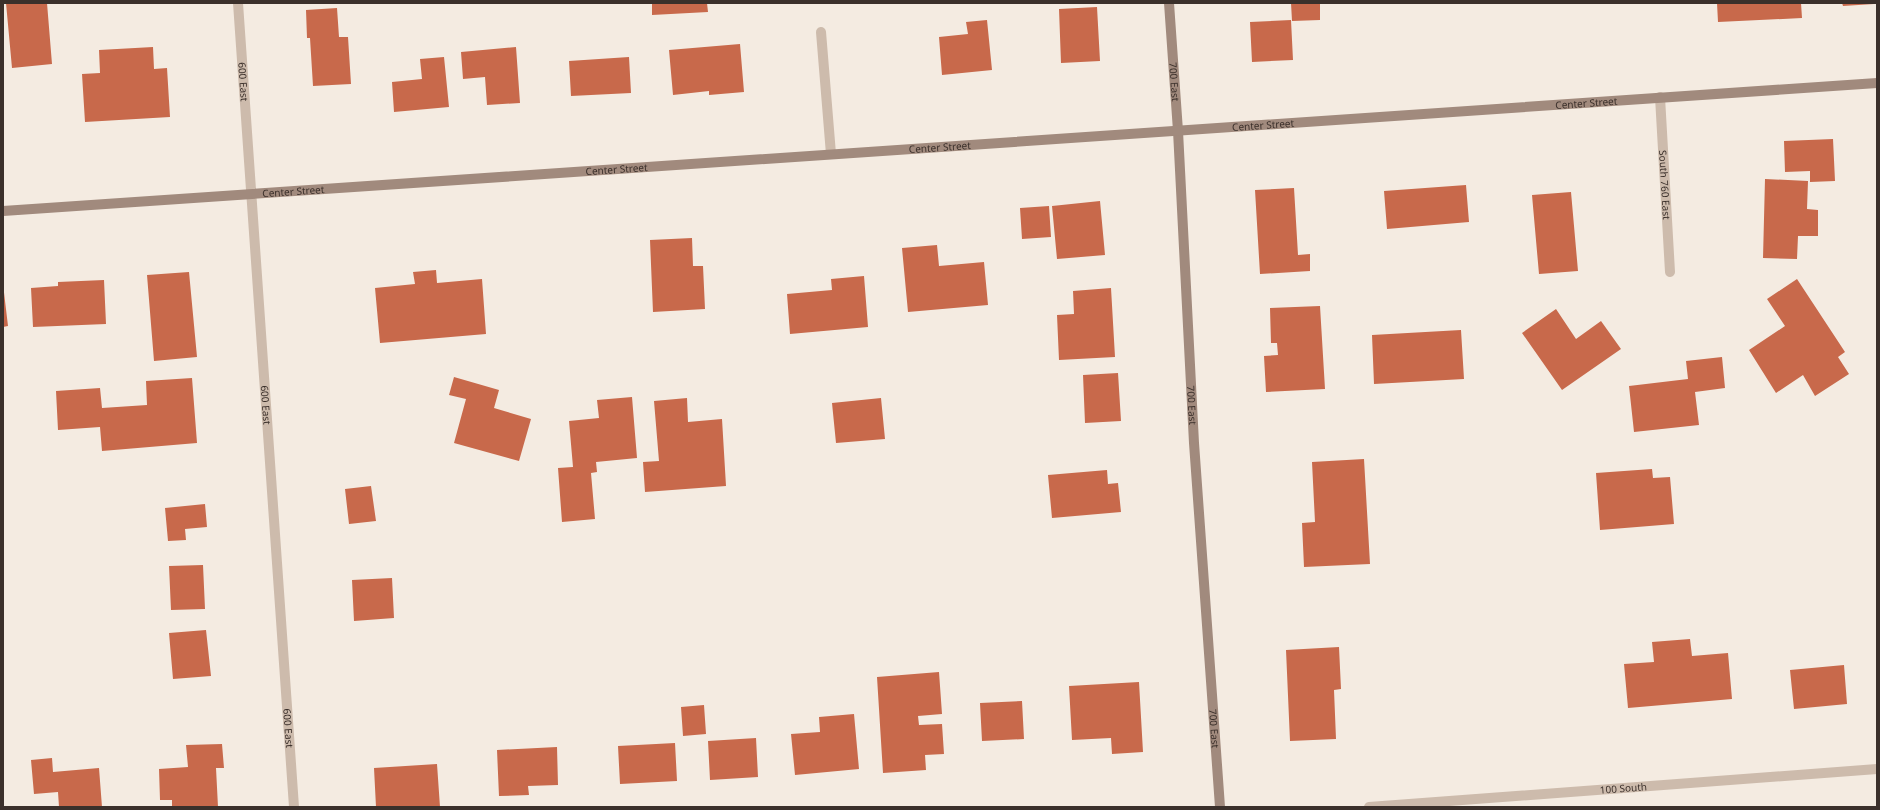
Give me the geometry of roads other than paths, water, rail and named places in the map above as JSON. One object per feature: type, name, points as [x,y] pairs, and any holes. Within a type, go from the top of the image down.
[{"type":"street","name":"600 East","points":[[238,3],[250,195],[294,807]]},
{"type":"street","name":"700 East","points":[[1169,3],[1178,131],[1194,442],[1220,807]]},
{"type":"street","points":[[821,32],[831,154]]},
{"type":"street","name":"Center Street","points":[[3,212],[1877,83]]},
{"type":"street","name":"South 760 East","points":[[1660,97],[1670,272]]},
{"type":"street","name":"100 South","points":[[1369,807],[1877,769]]}]
